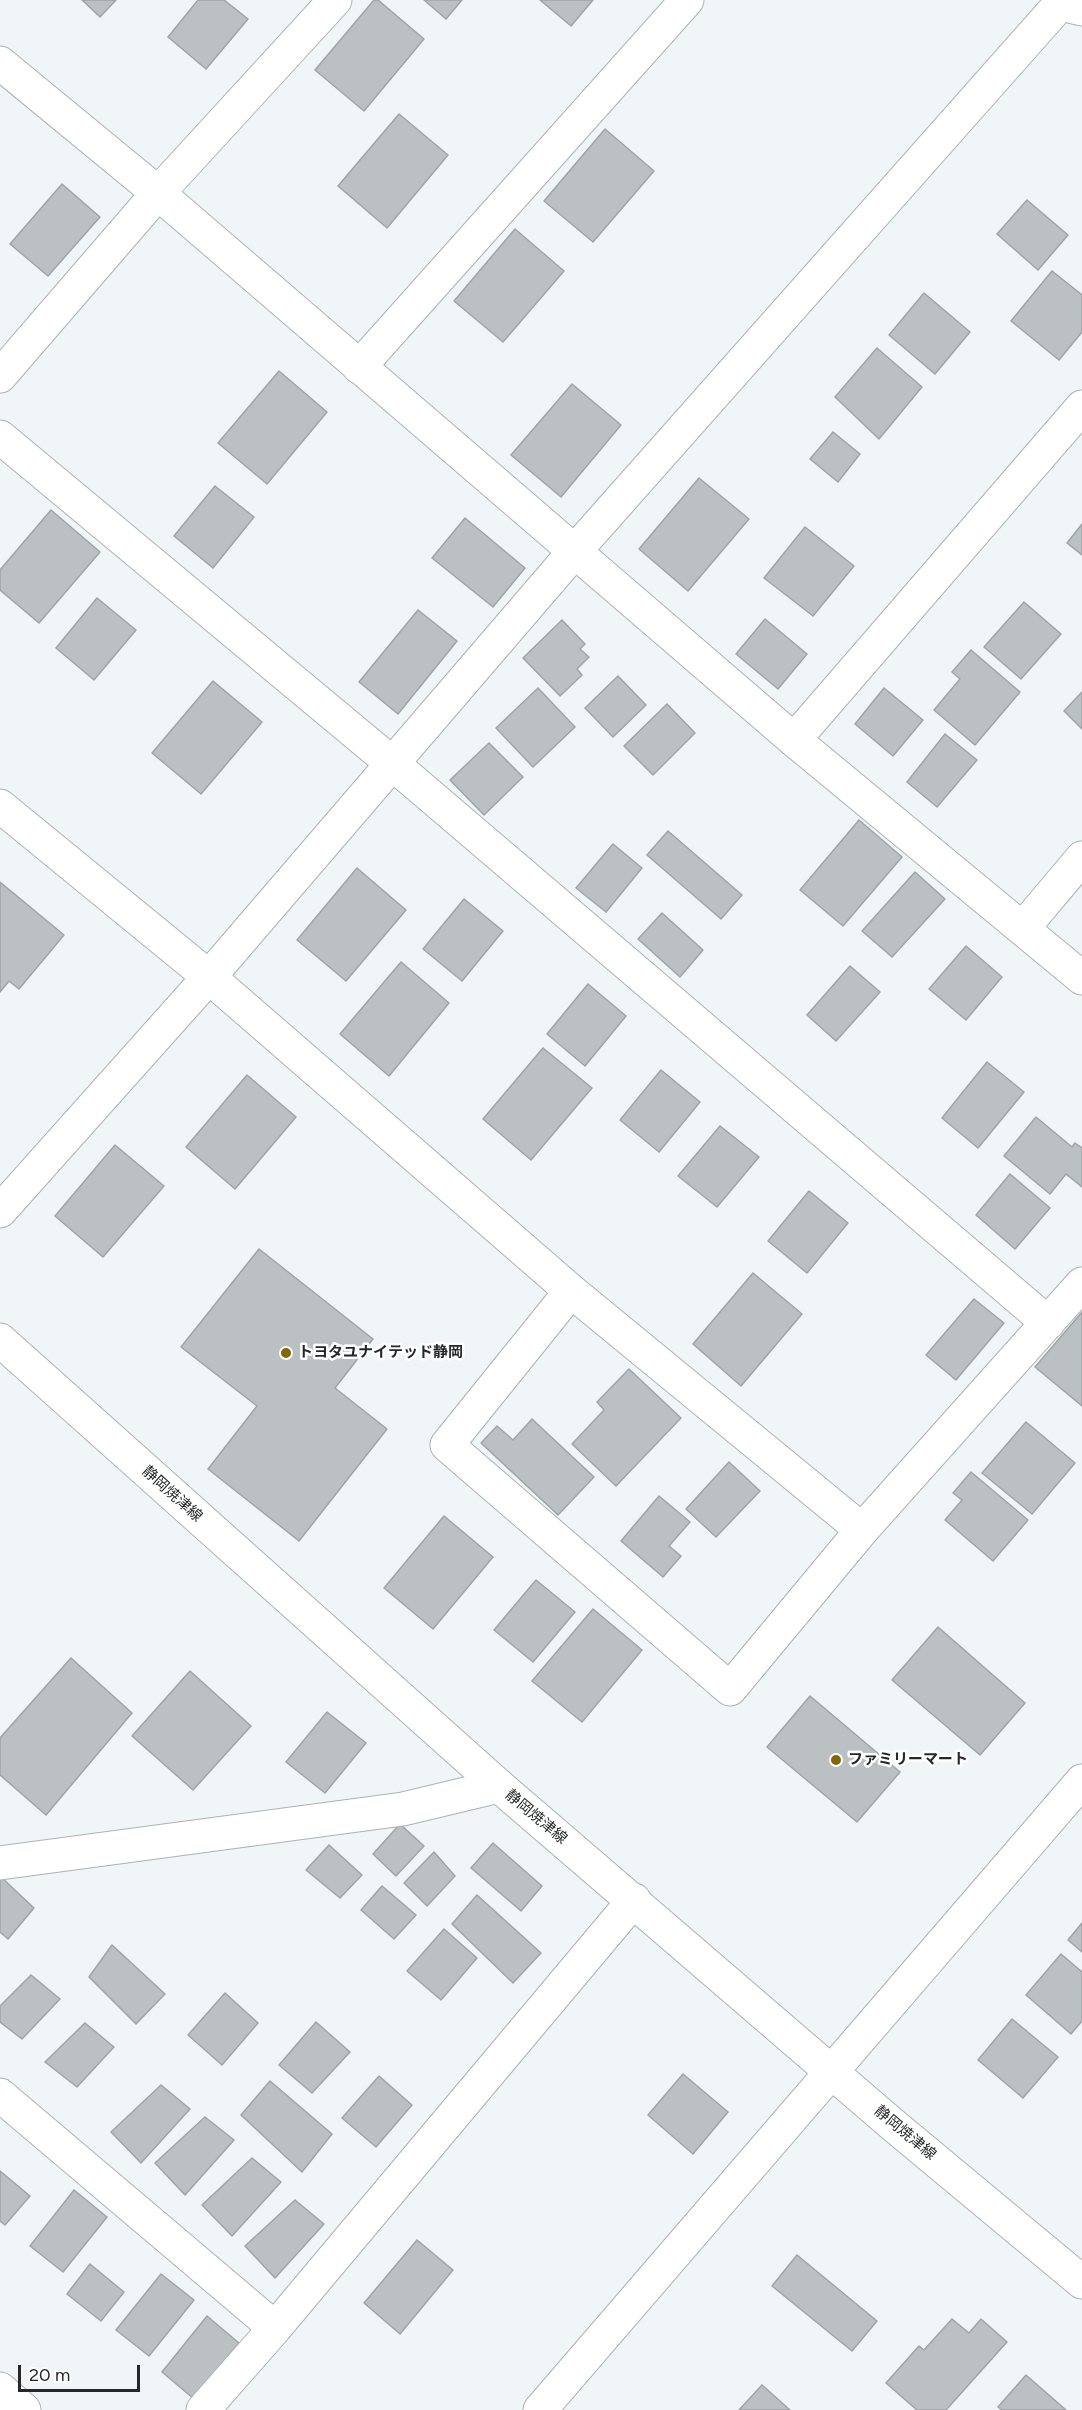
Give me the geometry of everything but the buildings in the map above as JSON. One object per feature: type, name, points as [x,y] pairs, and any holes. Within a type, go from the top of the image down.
[{"type":"street","points":[[0,376],[158,193],[335,0]]},
{"type":"street","points":[[359,367],[687,0]]},
{"type":"street","points":[[0,1211],[209,977],[574,552],[1060,4],[1082,9]]},
{"type":"street","points":[[0,63],[158,193],[794,740],[1082,978]]},
{"type":"street","points":[[794,740],[1082,407]]},
{"type":"street","points":[[0,437],[393,764],[1048,1323]]},
{"type":"street","points":[[0,806],[209,977],[571,1291],[862,1530]]},
{"type":"street","points":[[1023,928],[1082,858]]},
{"type":"street","points":[[571,1291],[447,1445],[730,1689],[862,1530],[1082,1284]]},
{"type":"street","name":"静岡焼津線","points":[[0,1340],[499,1786],[1082,2282]]},
{"type":"street","points":[[540,2410],[1082,1781]]},
{"type":"street","points":[[0,1863],[403,1809],[499,1786]]},
{"type":"street","points":[[210,2408],[634,1900]]},
{"type":"street","points":[[0,2095],[275,2328]]},
{"type":"street","points":[[0,2389],[24,2410]]},
{"type":"place","name":"トヨタユナイテッド静岡","points":[[286,1353]]},
{"type":"place","name":"ファミリーマート","points":[[836,1760]]}]
